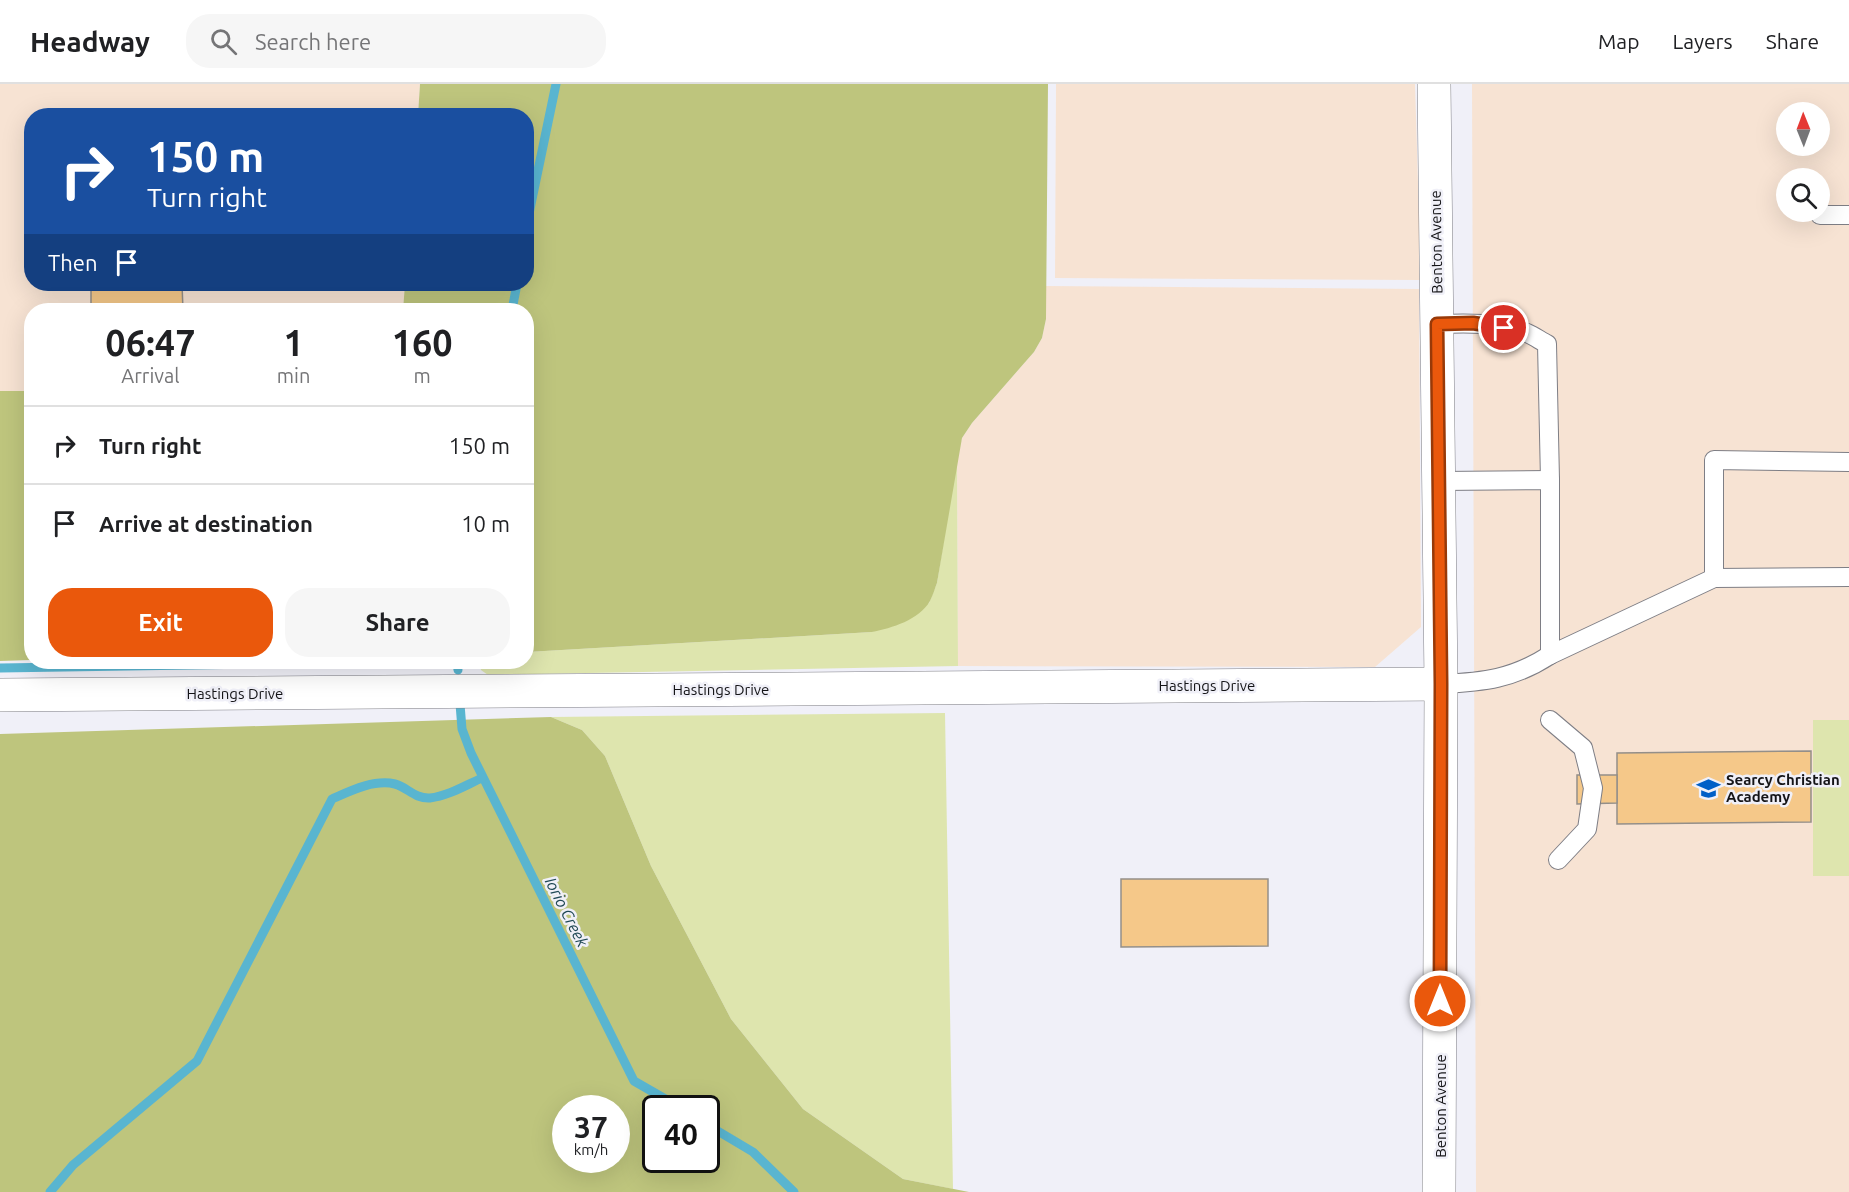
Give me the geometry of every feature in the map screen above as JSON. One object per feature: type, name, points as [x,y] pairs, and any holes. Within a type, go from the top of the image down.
[{"type":"street","name":"Benton Avenue","points":[[1434,84],[1441,684],[1439,1192]]},
{"type":"street","name":"Hastings Drive","points":[[0,695],[1441,684]]},
{"type":"lane","points":[[1830,215],[1849,215]]},
{"type":"lane","points":[[1437,324],[1473,323],[1504,328],[1527,333],[1547,344],[1550,655]]},
{"type":"lane","points":[[1714,578],[1714,460],[1849,462]]},
{"type":"lane","points":[[1439,480],[1550,480]]},
{"type":"lane","points":[[1441,684],[1501,678],[1535,665],[1550,655],[1714,578],[1849,578]]},
{"type":"lane","points":[[1550,720],[1583,748],[1593,788],[1587,829],[1558,860]]},
{"type":"shaded area","points":[[0,84],[420,84],[418,108],[24,108],[24,291],[404,291],[404,303],[24,303],[24,391],[0,391]]},
{"type":"shaded area","points":[[1056,84],[1415,84],[1421,280],[1055,278]]},
{"type":"shaded area","points":[[1472,84],[1849,84],[1849,1192],[1476,1192]]},
{"type":"shaded area","points":[[1046,286],[1419,289],[1421,627],[1375,667],[958,666],[957,457],[962,438],[972,423],[1034,352],[1042,338],[1046,319]]},
{"type":"green space","points":[[420,84],[1048,84],[1046,319],[1042,338],[1034,352],[972,423],[962,438],[937,583],[925,608],[904,622],[872,632],[534,652],[534,303],[404,303],[404,291],[534,291],[534,108],[418,108]]},
{"type":"green space","points":[[0,391],[24,391],[24,660],[0,661]]},
{"type":"green space","points":[[957,457],[958,666],[488,675],[481,669],[534,669],[534,652],[872,632],[929,603],[937,583]]},
{"type":"green space","points":[[945,713],[953,1189],[903,1179],[803,1109],[731,1019],[651,866],[605,756],[582,730],[551,717]]},
{"type":"green space","points":[[551,717],[582,730],[605,756],[651,866],[731,1019],[803,1109],[903,1179],[969,1192],[0,1192],[0,734]]},
{"type":"green space","points":[[1813,720],[1849,720],[1849,876],[1813,876]]},
{"type":"building","points":[[91,291],[182,291],[183,303],[91,303]]},
{"type":"building","points":[[1811,751],[1811,822],[1617,824],[1617,753]]},
{"type":"building","points":[[1577,775],[1617,775],[1617,803],[1577,804]]},
{"type":"building","points":[[1121,879],[1268,879],[1268,946],[1121,947]]},
{"type":"waterway","name":"Iorio Creek","points":[[534,190],[556,84]]},
{"type":"waterway","name":"Iorio Creek","points":[[513,303],[516,291]]},
{"type":"waterway","points":[[0,668],[24,668]]},
{"type":"waterway","name":"Iorio Creek","points":[[460,704],[462,729],[471,753],[634,1081],[658,1095]]},
{"type":"waterway","points":[[50,1192],[73,1165],[197,1061],[332,799],[379,783],[395,784],[415,795],[430,798],[450,793],[482,778]]},
{"type":"waterway","name":"Iorio Creek","points":[[720,1132],[753,1152],[794,1192]]},
{"type":"place","name":"Searcy Christian Academy","points":[[1708,788]]},
{"type":"route","points":[[1440,1001],[1441,684],[1437,324],[1473,323],[1504,328]]}]
